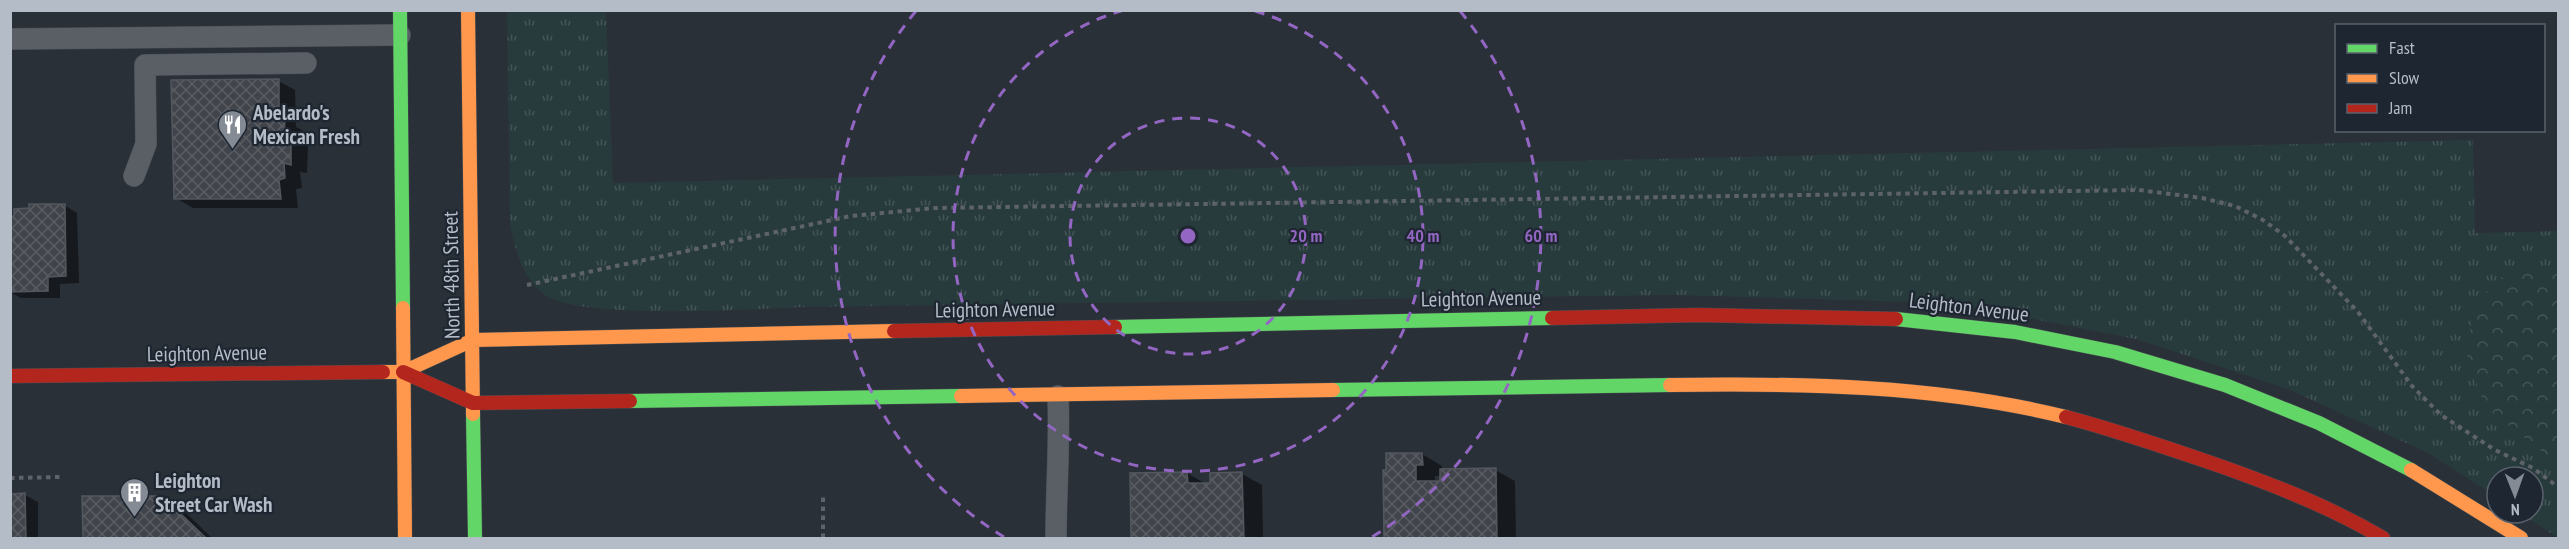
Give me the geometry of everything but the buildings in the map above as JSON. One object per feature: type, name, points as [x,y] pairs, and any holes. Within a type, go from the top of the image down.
[{"type":"main road","points":[[400,10],[405,538]]},
{"type":"main road","name":"North 48th Street","points":[[468,10],[475,538]]},
{"type":"main road","name":"Leighton Avenue","points":[[10,376],[403,372],[473,340],[1688,315],[1913,319],[2015,332],[2115,352],[2225,385],[2319,423],[2402,464],[2521,538]]},
{"type":"main road","name":"Leighton Avenue","points":[[403,372],[473,403],[1058,396],[1732,384],[1888,388],[2032,409],[2092,423],[2264,482],[2361,525],[2383,538]]},
{"type":"lane","points":[[10,39],[400,35]]},
{"type":"lane","points":[[134,176],[146,144],[145,65],[306,63]]},
{"type":"lane","points":[[1056,538],[1060,449],[1058,396]]},
{"type":"path","points":[[527,285],[851,216],[935,208],[2139,190],[2202,198],[2235,206],[2263,220],[2285,236],[2358,312],[2412,386],[2441,415],[2495,450],[2533,468],[2559,487]]},
{"type":"path","points":[[10,478],[61,477]]},
{"type":"path","points":[[823,493],[823,538]]},
{"type":"green space","points":[[507,11],[606,11],[613,183],[2473,140],[2475,233],[2558,231],[2558,265],[2543,266],[2558,464],[2558,538],[2539,525],[2545,525],[2545,465],[2485,465],[2485,489],[2428,453],[2288,389],[2136,339],[1951,303],[1676,295],[802,307],[707,311],[626,310],[560,302],[542,293],[524,270],[510,223]]},
{"type":"green space","points":[[2558,265],[2558,464],[2486,408],[2467,358],[2473,306],[2500,278],[2537,267]]},
{"type":"traffic: fast","points":[[400,10],[403,308]]},
{"type":"traffic: fast","points":[[1115,327],[1552,318]]},
{"type":"traffic: fast","points":[[1896,319],[2015,332],[2115,352],[2225,385],[2319,423],[2411,470]]},
{"type":"traffic: fast","points":[[1333,390],[1670,385]]},
{"type":"traffic: fast","points":[[630,401],[961,396]]},
{"type":"traffic: fast","points":[[473,414],[475,538]]},
{"type":"traffic: slow","points":[[468,10],[473,414]]},
{"type":"traffic: slow","points":[[403,308],[405,538]]},
{"type":"traffic: slow","points":[[383,372],[403,372],[473,340],[894,331]]},
{"type":"traffic: slow","points":[[1670,385],[1819,386],[1919,392],[2017,406],[2066,417]]},
{"type":"traffic: slow","points":[[961,396],[1333,390]]},
{"type":"traffic: slow","points":[[2411,470],[2521,538]]},
{"type":"traffic: jam","points":[[1552,318],[1700,315],[1896,319]]},
{"type":"traffic: jam","points":[[894,331],[1115,327]]},
{"type":"traffic: jam","points":[[10,376],[383,372]]},
{"type":"traffic: jam","points":[[403,372],[473,403],[630,401]]},
{"type":"traffic: jam","points":[[2066,417],[2145,440],[2264,482],[2325,508],[2383,538]]},
{"type":"place","name":"Abelardo's Mexican Fresh","points":[[232,150]]},
{"type":"place","name":"Leighton Street Car Wash","points":[[134,518]]}]
